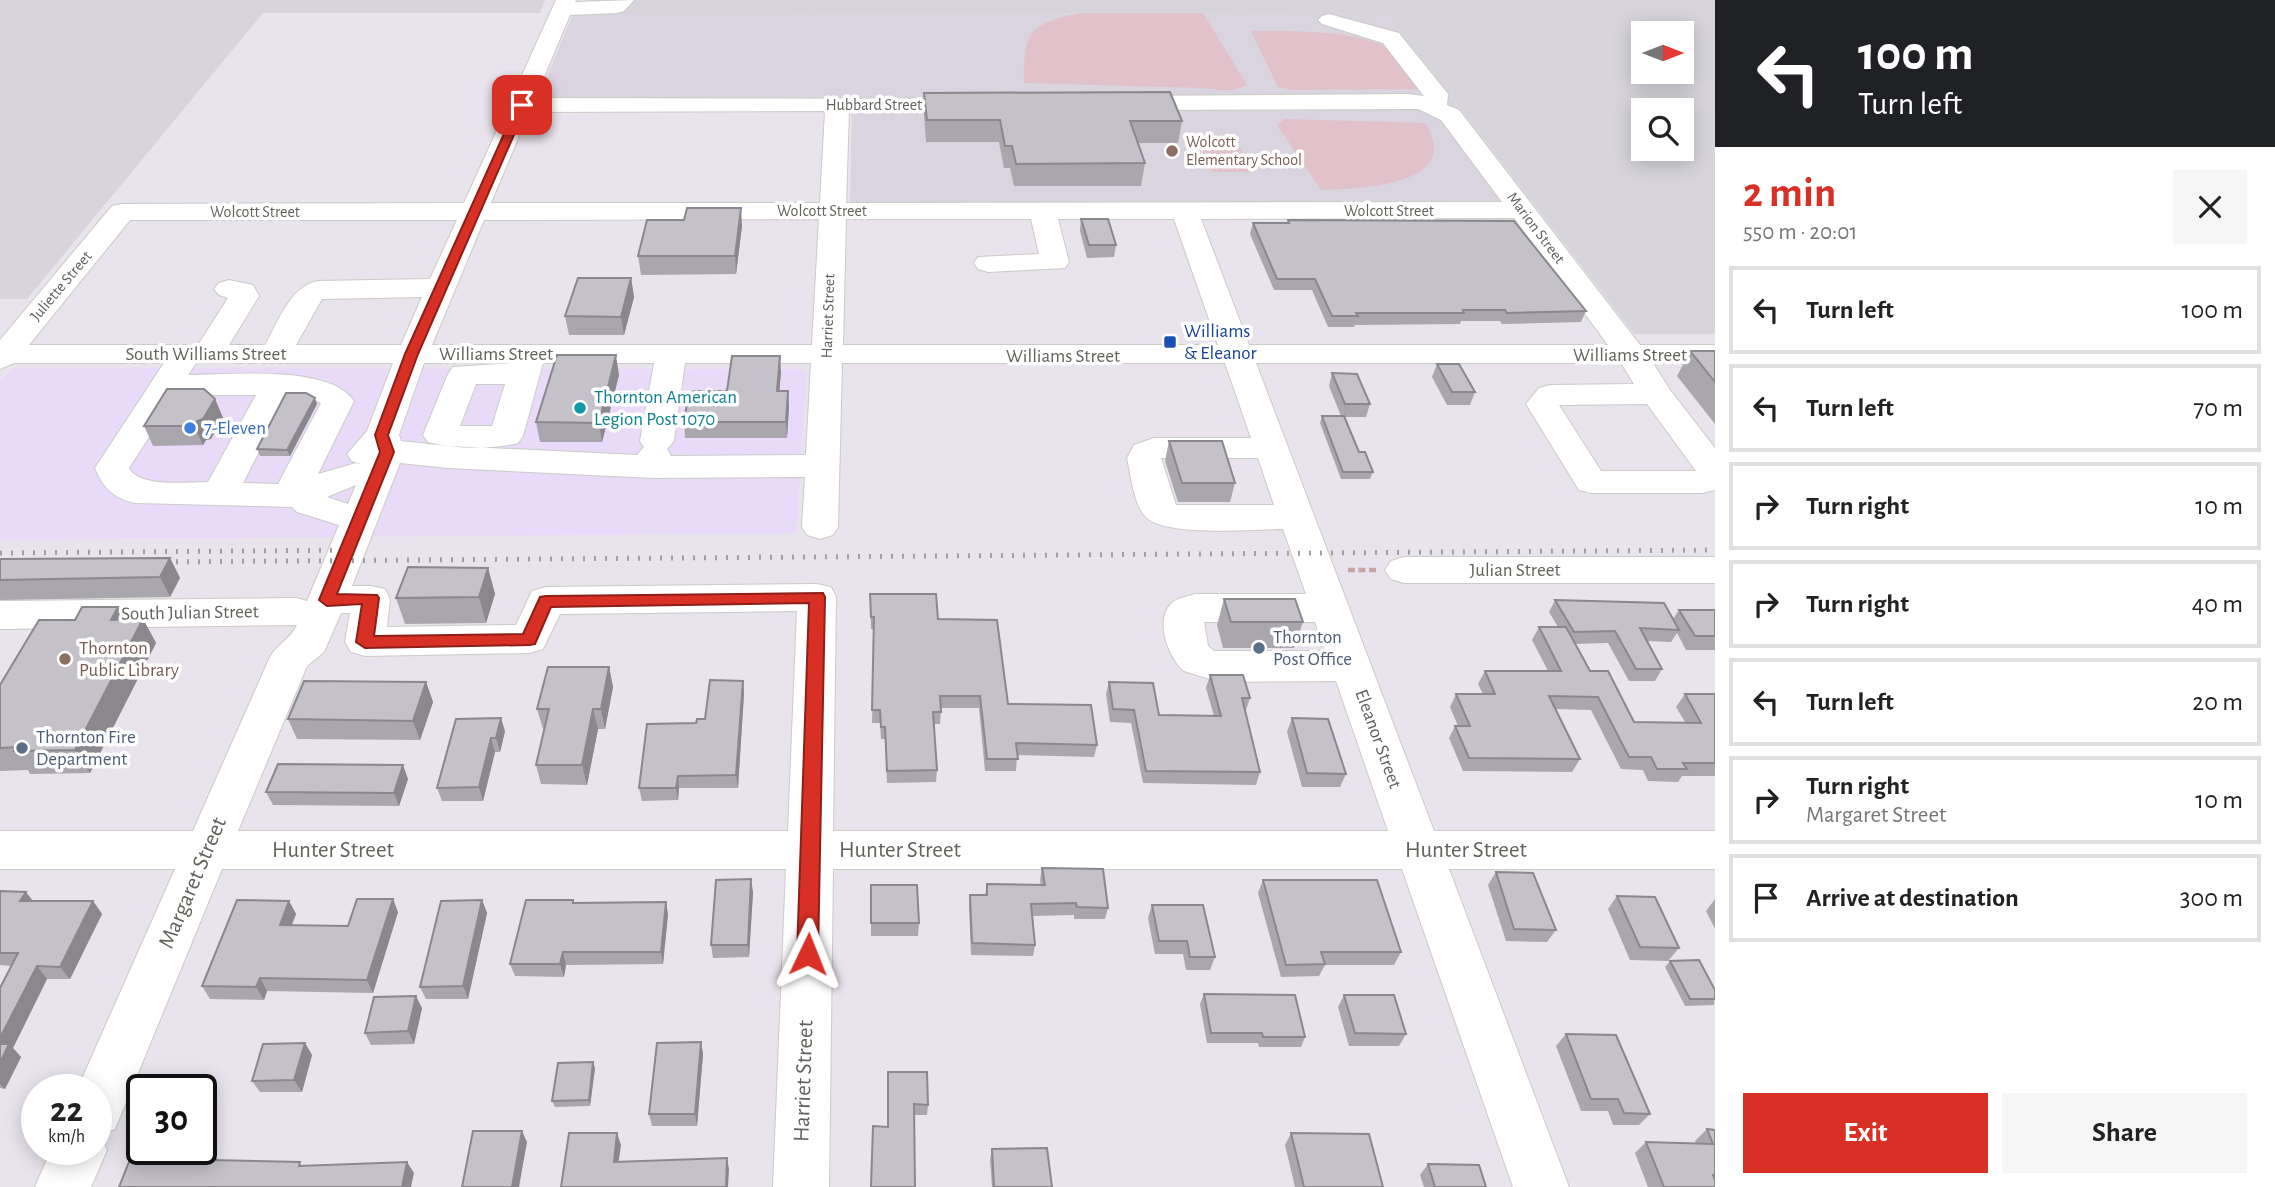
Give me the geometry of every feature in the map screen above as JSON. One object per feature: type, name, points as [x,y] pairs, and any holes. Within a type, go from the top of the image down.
[{"type":"street","points":[[564,5],[617,7],[624,0]]},
{"type":"street","name":"Margaret Street","points":[[311,606],[412,354],[564,5]]},
{"type":"street","points":[[1102,103],[1408,101],[1435,107],[1436,94],[1391,38],[1329,20]]},
{"type":"street","name":"Hubbard Street","points":[[522,105],[1004,104]]},
{"type":"street","name":"Harriet Street","points":[[820,527],[837,105]]},
{"type":"street","name":"Marion Street","points":[[1435,107],[1450,114],[1632,355],[1656,394],[1715,474]]},
{"type":"street","name":"Wolcott Street","points":[[122,212],[1522,210]]},
{"type":"street","points":[[988,263],[1055,262],[1043,211]]},
{"type":"street","name":"Eleanor Street","points":[[1185,211],[1541,1187]]},
{"type":"street","name":"Juliette Street","points":[[2,356],[122,212]]},
{"type":"street","points":[[220,494],[309,294],[317,290],[440,288]]},
{"type":"street","points":[[229,289],[239,289],[244,296],[197,354],[166,385],[112,468],[118,481],[135,492],[295,496],[334,480],[372,454],[440,435],[506,436],[527,364],[464,374],[440,435]]},
{"type":"street","name":"South Williams Street","points":[[2,356],[197,354],[276,370],[412,354]]},
{"type":"street","name":"Williams Street","points":[[412,354],[527,364],[671,355],[1715,354]]},
{"type":"street","points":[[655,454],[671,355]]},
{"type":"street","points":[[166,385],[276,370],[330,393],[338,401],[295,496]]},
{"type":"street","points":[[1656,394],[1550,395],[1542,404],[1591,482],[1702,482],[1715,474]]},
{"type":"street","points":[[1272,448],[1154,448],[1146,452],[1144,457],[1158,509],[1164,514],[1175,517],[1297,517]]},
{"type":"street","points":[[372,454],[655,454],[822,466]]},
{"type":"street","name":"Margaret Street","points":[[111,1074],[290,657],[310,642],[311,606],[339,513],[372,454]]},
{"type":"street","points":[[295,496],[339,513]]},
{"type":"street","name":"Julian Street","points":[[1404,570],[1715,570]]},
{"type":"street","name":"Harriet Street","points":[[801,1187],[817,597]]},
{"type":"street","name":"South Julian Street","points":[[0,615],[311,606],[371,598],[365,642],[529,639],[546,601],[817,597]]},
{"type":"street","points":[[1330,608],[1195,608],[1185,612],[1183,623],[1192,656],[1203,664],[1219,667],[1351,666]]},
{"type":"street","name":"Hunter Street","points":[[0,850],[1715,850]]},
{"type":"street","points":[[63,1187],[73,1165]]},
{"type":"path","points":[[1316,570],[1404,570]]},
{"type":"shaded area","points":[[0,0],[545,0],[540,13],[263,13],[27,299],[0,299]]},
{"type":"shaded area","points":[[589,0],[1715,0],[1715,334],[1634,334],[1386,13],[584,14]]},
{"type":"shaded area","points":[[1080,13],[1203,13],[1247,85],[1225,90],[1024,83],[1025,52],[1032,33],[1049,22]]},
{"type":"shaded area","name":"Wolcott Elementary School","points":[[1386,13],[1531,202],[850,203],[852,101],[547,100],[539,96],[573,14]]},
{"type":"shaded area","points":[[1251,31],[1345,35],[1381,44],[1408,64],[1426,89],[1292,90],[1278,87]]},
{"type":"shaded area","points":[[1284,119],[1425,123],[1434,144],[1431,160],[1420,172],[1402,180],[1359,188],[1321,190],[1277,125]]},
{"type":"shaded area","points":[[1197,137],[1235,137],[1251,172],[1212,172]]},
{"type":"shaded area","points":[[15,368],[800,369],[807,373],[796,533],[0,540],[0,380]]},
{"type":"building","points":[[1170,92],[1182,121],[1130,121],[1145,163],[1016,164],[1012,146],[1005,146],[1000,120],[927,120],[924,93]]},
{"type":"building","points":[[687,208],[741,208],[735,256],[638,256],[647,220],[684,220]]},
{"type":"building","points":[[1081,219],[1108,219],[1116,245],[1089,245]]},
{"type":"building","points":[[1288,220],[1514,221],[1586,311],[1507,313],[1505,310],[1463,310],[1464,313],[1356,313],[1358,316],[1332,316],[1315,279],[1277,279],[1253,223],[1289,223]]},
{"type":"building","points":[[578,278],[631,278],[621,317],[565,316]]},
{"type":"building","points":[[1690,351],[1715,351],[1715,382]]},
{"type":"building","name":"Thornton American Legion Post 1070","points":[[557,355],[616,355],[599,423],[536,422]]},
{"type":"building","points":[[732,356],[780,356],[777,391],[788,391],[786,422],[684,422],[688,397],[694,391],[727,391]]},
{"type":"building","points":[[1437,364],[1459,364],[1475,392],[1452,392]]},
{"type":"building","points":[[1332,373],[1357,374],[1370,404],[1345,404]]},
{"type":"building","points":[[167,389],[204,389],[215,399],[203,419],[197,421],[194,426],[144,426]]},
{"type":"building","name":"7-Eleven","points":[[286,393],[306,393],[315,398],[287,450],[257,449]]},
{"type":"building","points":[[1322,416],[1344,416],[1359,452],[1365,452],[1373,472],[1343,472]]},
{"type":"building","points":[[1169,441],[1222,441],[1235,483],[1182,483]]},
{"type":"building","points":[[170,558],[160,577],[0,580],[0,559]]},
{"type":"building","points":[[408,567],[488,568],[479,597],[396,598]]},
{"type":"building","points":[[870,594],[936,594],[938,619],[997,620],[1008,704],[1091,705],[1097,745],[1016,743],[1018,759],[987,759],[980,696],[940,696],[941,712],[933,712],[937,770],[887,771],[885,727],[881,727],[880,710],[872,710],[874,617],[871,617]]},
{"type":"building","points":[[1224,599],[1295,599],[1303,622],[1231,622]]},
{"type":"building","points":[[1555,600],[1664,603],[1679,630],[1640,628],[1662,669],[1636,669],[1615,631],[1574,632]]},
{"type":"building","points":[[82,607],[118,607],[111,620],[143,619],[75,750],[14,751],[16,747],[0,748],[0,685],[39,620],[75,620]]},
{"type":"building","points":[[1679,610],[1715,610],[1715,636],[1695,636]]},
{"type":"building","points":[[1539,627],[1566,627],[1590,671],[1608,671],[1634,722],[1701,723],[1685,694],[1715,694],[1715,763],[1683,763],[1687,769],[1657,769],[1651,757],[1629,757],[1598,697],[1549,696],[1580,759],[1469,758],[1455,726],[1470,726],[1456,694],[1495,694],[1485,671],[1561,671]]},
{"type":"building","points":[[548,667],[609,667],[601,709],[593,709],[582,765],[536,765],[549,709],[537,709]]},
{"type":"building","points":[[1210,675],[1243,675],[1250,698],[1242,698],[1260,772],[1146,771],[1134,710],[1113,709],[1109,682],[1153,683],[1159,715],[1221,716]]},
{"type":"building","points":[[710,680],[743,681],[736,775],[678,776],[676,788],[639,788],[647,724],[696,723],[697,719],[705,719]]},
{"type":"building","points":[[304,681],[426,682],[413,721],[288,719]]},
{"type":"building","points":[[501,718],[496,738],[491,738],[479,787],[437,788],[456,719]]},
{"type":"building","points":[[1292,718],[1328,719],[1346,774],[1307,773]]},
{"type":"building","points":[[278,764],[403,765],[394,793],[266,792]]},
{"type":"building","points":[[1042,868],[1103,869],[1108,908],[1077,907],[1076,903],[1031,904],[1035,945],[972,943],[970,895],[987,895],[987,884],[1045,885]]},
{"type":"building","points":[[1496,872],[1533,873],[1556,930],[1514,929]]},
{"type":"building","points":[[751,879],[748,945],[711,945],[716,880]]},
{"type":"building","points":[[1263,880],[1377,880],[1401,952],[1321,952],[1325,964],[1286,965]]},
{"type":"building","points":[[871,885],[917,885],[919,923],[871,923]]},
{"type":"building","points":[[0,891],[26,892],[20,901],[93,901],[60,967],[37,966],[0,1038],[0,988],[18,953],[0,953]]},
{"type":"building","points":[[1617,896],[1655,897],[1679,948],[1640,947]]},
{"type":"building","points":[[357,899],[393,899],[367,980],[260,978],[256,987],[202,986],[237,900],[289,901],[280,925],[348,926]]},
{"type":"building","points":[[482,900],[463,986],[420,987],[441,901]]},
{"type":"building","points":[[526,900],[573,900],[573,903],[666,902],[661,952],[563,952],[560,964],[510,964]]},
{"type":"building","points":[[1152,905],[1203,905],[1215,957],[1190,957],[1187,941],[1159,941]]},
{"type":"building","points":[[1699,960],[1715,990],[1715,999],[1690,999],[1670,961]]},
{"type":"building","points":[[1204,994],[1295,995],[1305,1037],[1263,1037],[1262,1033],[1211,1033]]},
{"type":"building","points":[[1344,995],[1394,995],[1406,1034],[1355,1033]]},
{"type":"building","points":[[416,996],[408,1031],[365,1033],[374,997]]},
{"type":"building","points":[[1566,1034],[1616,1035],[1650,1114],[1624,1113],[1618,1099],[1591,1099]]},
{"type":"building","points":[[701,1042],[695,1114],[649,1114],[657,1043]]},
{"type":"building","points":[[305,1043],[294,1080],[252,1081],[263,1044]]},
{"type":"building","points":[[0,1044],[9,1044],[0,1063]]},
{"type":"building","points":[[593,1062],[589,1100],[552,1101],[558,1063]]},
{"type":"building","points":[[888,1072],[927,1072],[928,1105],[914,1104],[915,1187],[871,1187],[873,1126],[888,1127]]},
{"type":"building","points":[[1707,1129],[1715,1130],[1715,1187],[1664,1187],[1646,1142],[1713,1144]]},
{"type":"building","points":[[473,1131],[522,1131],[512,1187],[462,1187]]},
{"type":"building","points":[[569,1133],[617,1133],[614,1162],[727,1158],[726,1187],[561,1187]]},
{"type":"building","points":[[1291,1133],[1369,1134],[1383,1187],[1304,1187]]},
{"type":"building","points":[[1047,1148],[1052,1187],[994,1187],[992,1149]]},
{"type":"building","points":[[217,1160],[300,1162],[299,1166],[407,1162],[402,1187],[119,1187],[128,1165],[217,1165]]},
{"type":"building","points":[[1428,1164],[1479,1165],[1486,1187],[1435,1187]]},
{"type":"railway","points":[[0,553],[357,550]]},
{"type":"railway","points":[[154,562],[1715,550]]},
{"type":"place","name":"Wolcott Elementary School","points":[[1172,151]]},
{"type":"place","name":"Williams & Eleanor","points":[[1170,342]]},
{"type":"place","name":"Thornton American Legion Post 1070","points":[[580,408]]},
{"type":"place","name":"7-Eleven","points":[[190,428]]},
{"type":"place","name":"Thornton Post Office","points":[[1259,648]]},
{"type":"place","name":"Thornton Public Library","points":[[65,659]]},
{"type":"place","name":"Thornton Fire Department","points":[[22,748]]},
{"type":"route","points":[[522,105],[412,354],[382,435],[387,452],[327,600],[371,598],[365,642],[529,639],[546,601],[817,597],[808,954]]}]
